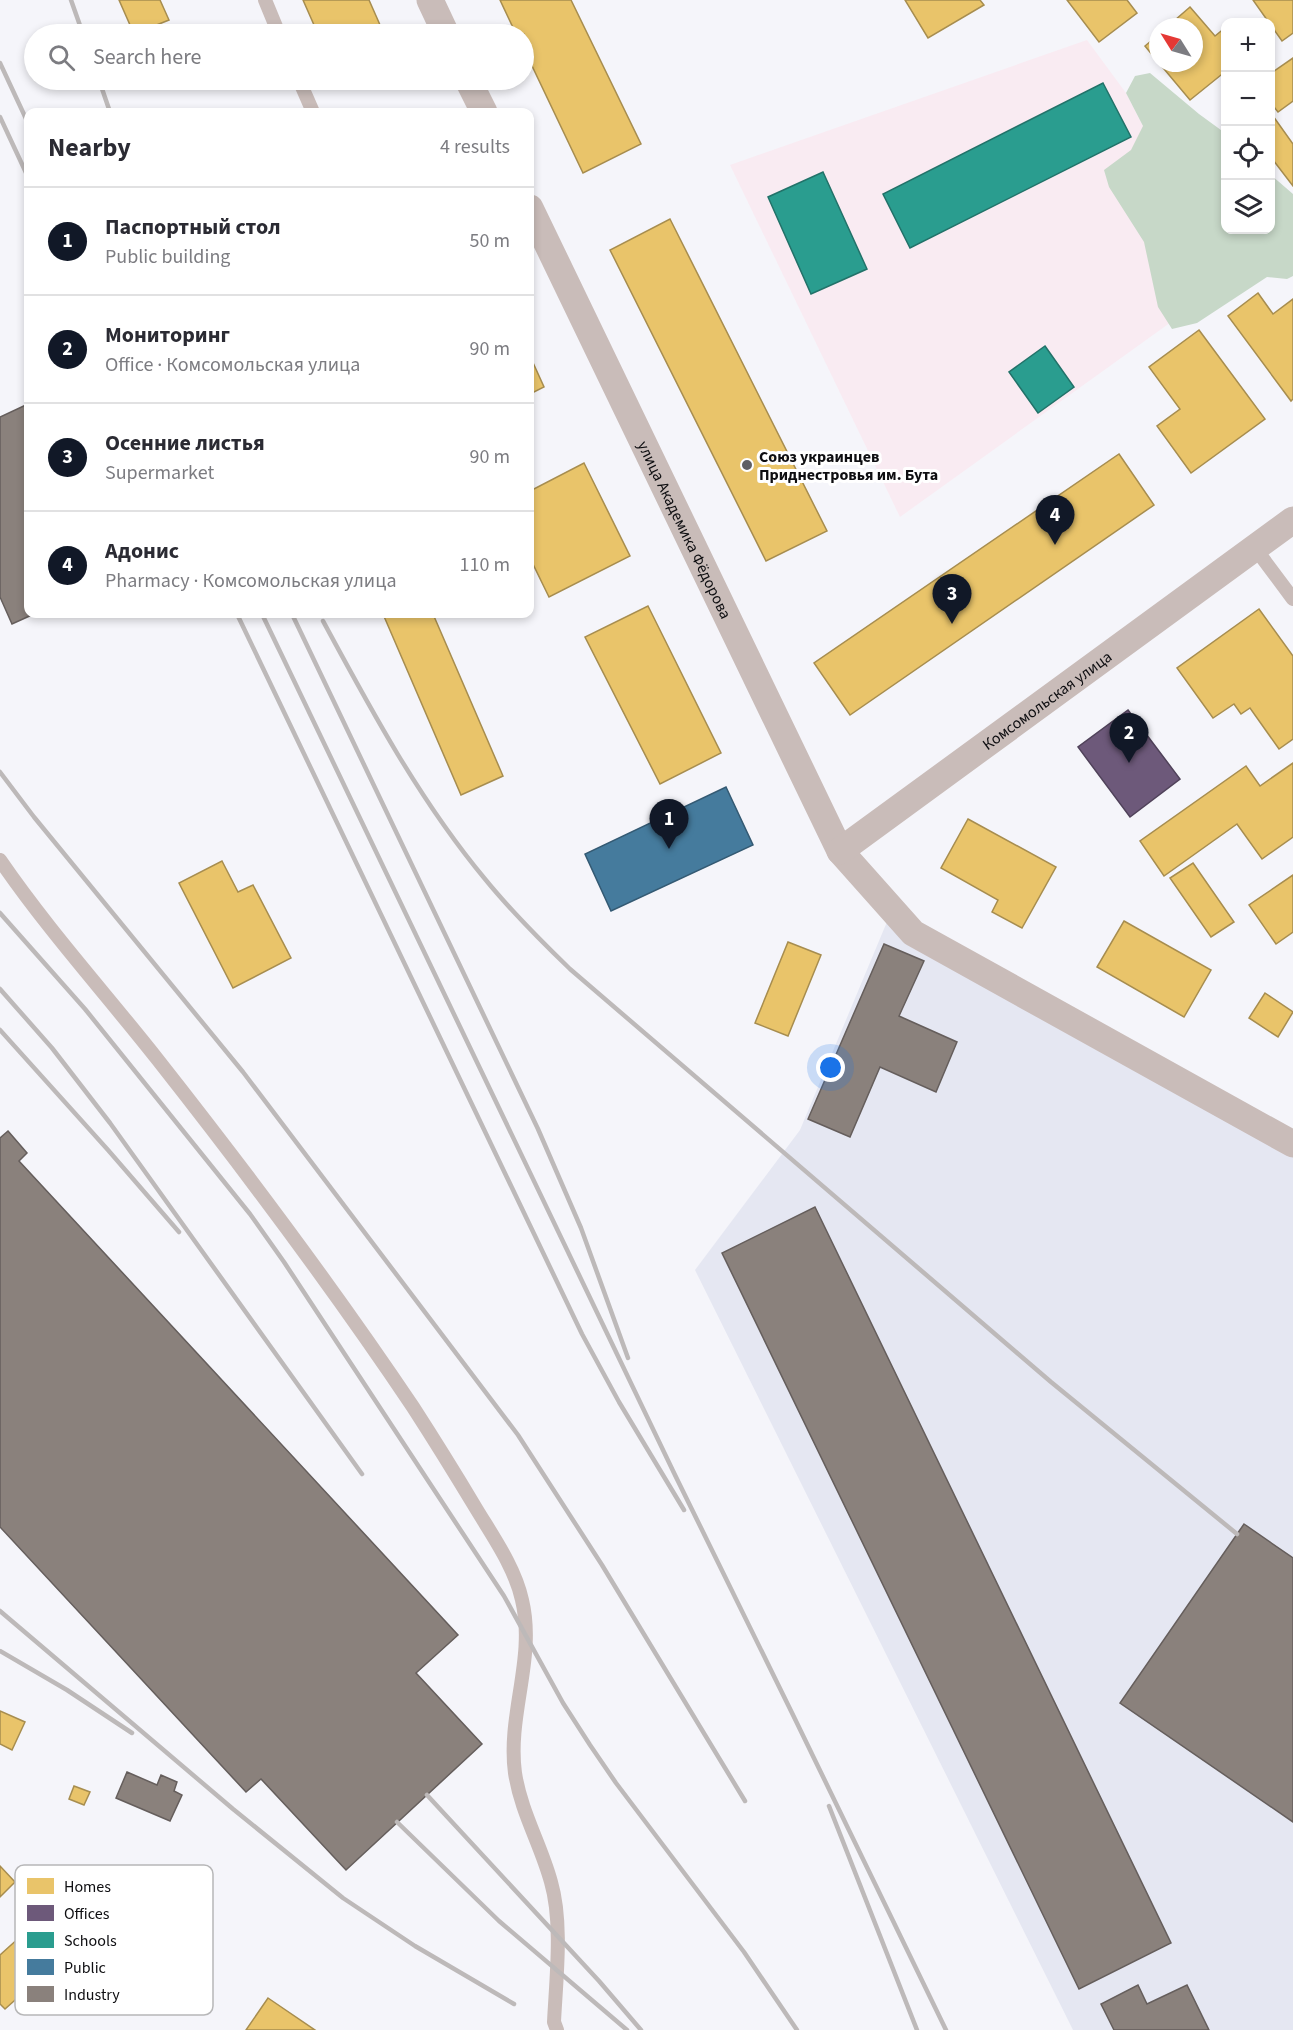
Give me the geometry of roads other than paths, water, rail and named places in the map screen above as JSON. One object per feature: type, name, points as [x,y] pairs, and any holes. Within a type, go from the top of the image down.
[{"type":"street","points":[[430,0],[441,24]]},
{"type":"street","points":[[473,90],[482,108]]},
{"type":"street","name":"улица Академика Фёдорова","points":[[534,215],[840,851],[913,933],[1293,1144]]},
{"type":"street","name":"Комсомольская улица","points":[[840,851],[1293,520]]},
{"type":"lane","points":[[265,0],[275,24]]},
{"type":"lane","points":[[303,90],[311,108]]},
{"type":"lane","points":[[1255,548],[1293,599]]},
{"type":"lane","points":[[0,860],[266,1200],[361,1331],[434,1439],[497,1542],[522,1597],[527,1623],[513,1746],[515,1774],[532,1832],[552,1884],[556,1912],[557,1971],[554,2022],[557,2030]]},
{"type":"railway","points":[[71,0],[79,24]]},
{"type":"railway","points":[[0,63],[24,114]]},
{"type":"railway","points":[[102,90],[109,108]]},
{"type":"railway","points":[[0,117],[24,168]]},
{"type":"railway","points":[[239,618],[582,1334],[619,1402],[684,1510]]},
{"type":"railway","points":[[264,618],[675,1475],[946,2030]]},
{"type":"railway","points":[[294,618],[538,1129],[581,1228],[628,1358]]},
{"type":"railway","points":[[323,621],[378,721],[418,787],[461,849],[515,914],[570,969],[1051,1382],[1237,1534]]},
{"type":"railway","points":[[0,772],[34,817],[243,1072],[518,1435],[602,1565],[745,1801]]},
{"type":"railway","points":[[0,913],[85,1009],[250,1214],[504,1596],[563,1703],[590,1745],[616,1783],[744,1952],[797,2030]]},
{"type":"railway","points":[[0,989],[52,1048],[110,1123],[362,1474]]},
{"type":"railway","points":[[0,1030],[179,1232]]},
{"type":"railway","points":[[0,1611],[233,1809],[343,1898],[415,1946],[514,2004]]},
{"type":"railway","points":[[0,1651],[67,1690],[132,1733]]},
{"type":"railway","points":[[427,1795],[599,1981],[641,2030]]},
{"type":"railway","points":[[829,1806],[917,2030]]},
{"type":"railway","points":[[397,1822],[499,1921],[627,2030]]},
{"type":"place","name":"Союз украинцев Приднестровья им. Бута","points":[[747,465]]},
{"type":"place","name":"Адонис","points":[[1055,545]]},
{"type":"place","name":"Осенние листья","points":[[952,624]]},
{"type":"place","name":"Мониторинг","points":[[1129,763]]},
{"type":"place","name":"Паспортный стол","points":[[669,849]]}]
